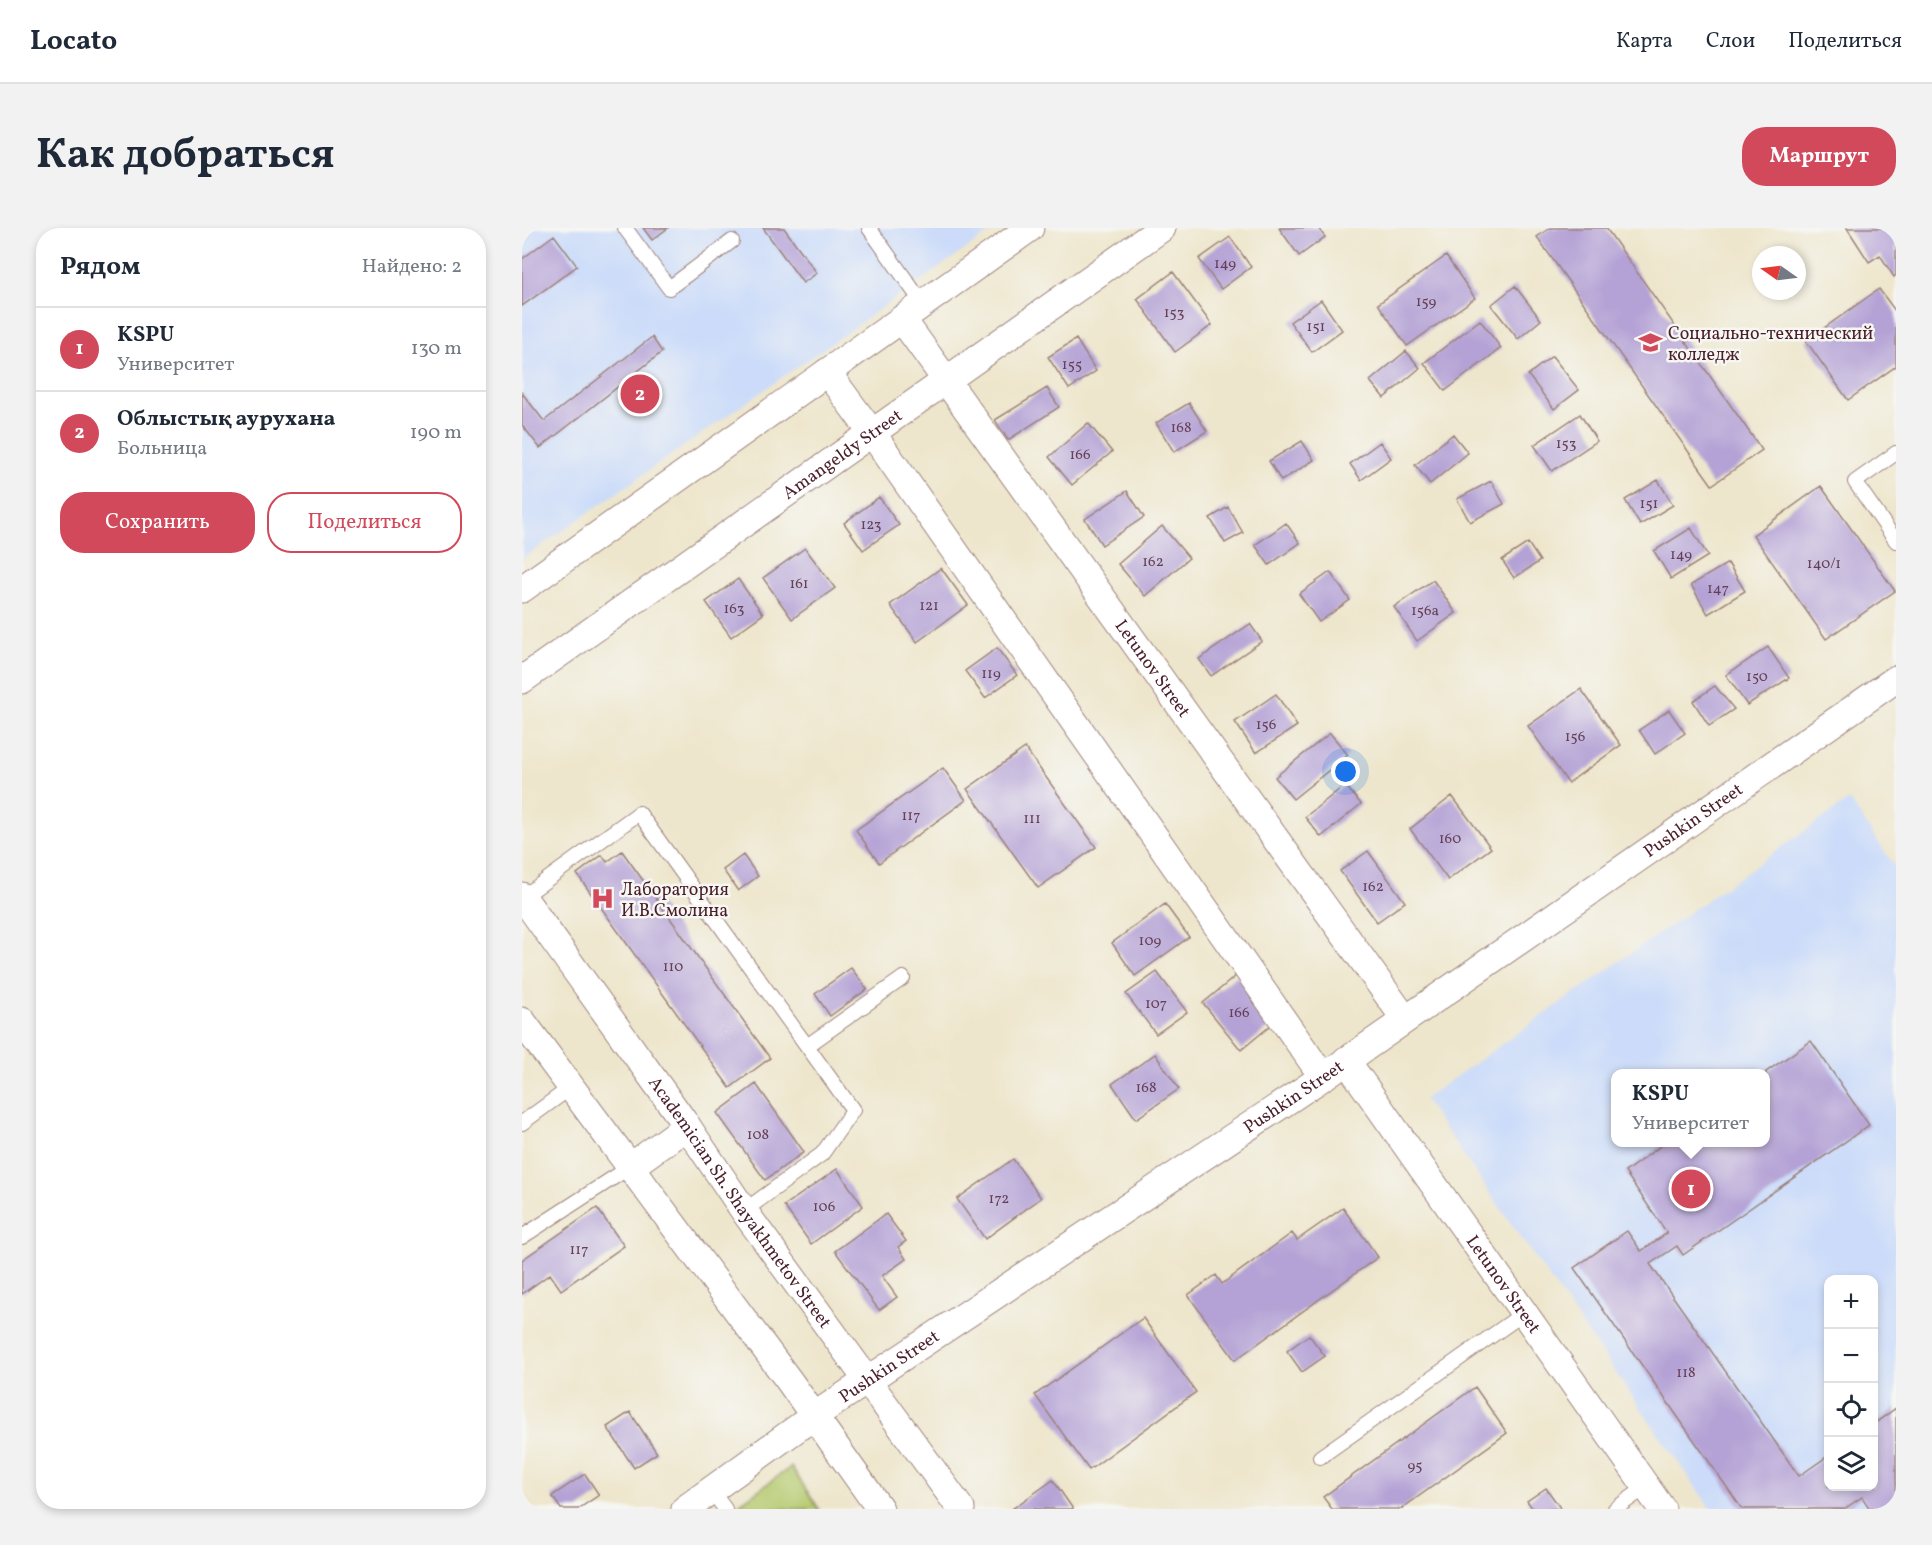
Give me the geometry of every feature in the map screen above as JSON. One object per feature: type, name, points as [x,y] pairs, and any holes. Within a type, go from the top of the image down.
[{"type":"street","points":[[522,589],[1030,228]]},
{"type":"street","name":"Amangeldy Street","points":[[522,680],[1162,228]]},
{"type":"street","name":"Letunov Street","points":[[913,311],[946,380],[1405,1020]]},
{"type":"street","points":[[826,372],[872,433],[1323,1077]]},
{"type":"street","name":"Pushkin Street","points":[[686,1509],[718,1500],[814,1416],[1323,1077],[1896,679]]},
{"type":"street","name":"Academician Sh. Shayakhmetov Street","points":[[522,896],[687,1126],[744,1211],[961,1509]]},
{"type":"street","points":[[522,1021],[814,1416],[879,1509]]},
{"type":"street","name":"Letunov Street","points":[[1346,1060],[1662,1509]]},
{"type":"street","points":[[630,1167],[687,1126]]},
{"type":"lane","points":[[625,228],[669,288],[732,241]]},
{"type":"lane","points":[[868,228],[913,311]]},
{"type":"lane","points":[[1896,453],[1855,482],[1896,541]]},
{"type":"lane","points":[[522,896],[639,813],[853,1110],[822,1154],[744,1211]]},
{"type":"lane","points":[[807,1046],[903,978]]},
{"type":"lane","points":[[522,1122],[570,1088]]},
{"type":"lane","points":[[522,1237],[630,1167]]},
{"type":"lane","points":[[1320,1457],[1524,1313]]},
{"type":"lane","points":[[1615,1509],[1646,1487]]},
{"type":"shaded area","points":[[522,228],[996,228],[522,559]]},
{"type":"shaded area","points":[[1849,800],[1896,868],[1896,1509],[1711,1509],[1424,1099]]},
{"type":"green space","points":[[791,1467],[819,1509],[732,1509]]},
{"type":"building","points":[[643,228],[668,228],[652,240]]},
{"type":"building","points":[[763,228],[784,228],[817,273],[803,283]]},
{"type":"building","points":[[1279,228],[1318,228],[1325,237],[1299,256]]},
{"type":"building","name":"Социально-технический колледж","points":[[1550,228],[1606,228],[1762,450],[1712,485],[1537,237]]},
{"type":"building","points":[[1847,228],[1896,228],[1896,275],[1894,277],[1880,255],[1869,262]]},
{"type":"building","points":[[554,235],[577,266],[522,306],[522,259]]},
{"type":"building","points":[[1230,237],[1251,267],[1221,289],[1199,259]]},
{"type":"building","points":[[1446,256],[1475,298],[1407,346],[1378,304]]},
{"type":"building","points":[[1173,272],[1212,325],[1175,352],[1137,299]]},
{"type":"building","points":[[1515,286],[1541,320],[1518,339],[1491,305]]},
{"type":"building","points":[[1879,289],[1896,312],[1896,366],[1848,400],[1806,341]]},
{"type":"building","points":[[1321,300],[1342,330],[1312,352],[1290,322]]},
{"type":"building","points":[[1480,320],[1501,348],[1445,391],[1424,363]]},
{"type":"building","points":[[652,337],[662,352],[540,448],[522,425],[522,393],[544,421]]},
{"type":"building","points":[[1076,339],[1096,371],[1069,389],[1048,357]]},
{"type":"building","points":[[1406,351],[1420,368],[1384,398],[1370,381]]},
{"type":"building","points":[[1552,356],[1579,390],[1554,409],[1528,375]]},
{"type":"building","points":[[1047,388],[1059,407],[1008,440],[995,420]]},
{"type":"building","points":[[1189,403],[1207,431],[1174,452],[1156,423]]},
{"type":"building","points":[[1580,414],[1597,441],[1552,471],[1534,445]]},
{"type":"building","points":[[1088,423],[1112,452],[1072,485],[1049,457]]},
{"type":"building","points":[[1453,434],[1468,453],[1430,484],[1415,465]]},
{"type":"building","points":[[1302,441],[1314,460],[1281,481],[1269,461]]},
{"type":"building","points":[[1380,442],[1391,458],[1361,480],[1350,464]]},
{"type":"building","points":[[1658,480],[1673,505],[1640,525],[1625,500]]},
{"type":"building","points":[[1491,481],[1504,504],[1470,522],[1457,499]]},
{"type":"building","points":[[1821,486],[1895,591],[1826,639],[1753,535]]},
{"type":"building","points":[[1127,491],[1144,517],[1102,545],[1085,519]]},
{"type":"building","points":[[879,497],[899,525],[863,550],[844,523]]},
{"type":"building","points":[[1228,507],[1243,533],[1225,543],[1210,518]]},
{"type":"building","points":[[1286,523],[1300,543],[1269,565],[1255,545]]},
{"type":"building","points":[[1162,526],[1189,558],[1145,596],[1118,564]]},
{"type":"building","points":[[1691,528],[1708,556],[1671,579],[1654,551]]},
{"type":"building","points":[[1528,543],[1540,561],[1514,578],[1502,560]]},
{"type":"building","points":[[805,548],[835,588],[792,619],[763,578]]},
{"type":"building","points":[[1728,563],[1745,591],[1708,614],[1691,585]]},
{"type":"building","points":[[941,568],[968,605],[917,642],[890,605]]},
{"type":"building","points":[[1330,572],[1350,600],[1319,622],[1299,594]]},
{"type":"building","points":[[738,579],[763,614],[731,637],[706,602]]},
{"type":"building","points":[[1433,580],[1456,613],[1417,641],[1394,607]]},
{"type":"building","points":[[1250,624],[1262,641],[1211,676],[1199,659]]},
{"type":"building","points":[[1768,647],[1789,678],[1747,705],[1726,675]]},
{"type":"building","points":[[997,648],[1017,675],[985,698],[965,671]]},
{"type":"building","points":[[1715,686],[1734,709],[1709,726],[1693,701]]},
{"type":"building","points":[[1581,689],[1621,745],[1568,783],[1528,726]]},
{"type":"building","points":[[1276,694],[1297,726],[1256,753],[1235,722]]},
{"type":"building","points":[[1669,710],[1685,733],[1655,754],[1639,730]]},
{"type":"building","points":[[1330,733],[1348,755],[1293,799],[1275,777]]},
{"type":"building","points":[[1025,748],[1096,847],[1038,888],[967,789]]},
{"type":"building","points":[[943,768],[966,800],[879,863],[856,830]]},
{"type":"building","points":[[1345,785],[1361,804],[1321,837],[1305,817]]},
{"type":"building","points":[[1452,796],[1491,848],[1448,880],[1410,829]]},
{"type":"building","points":[[622,851],[770,1058],[730,1088],[577,874],[602,855],[607,862]]},
{"type":"building","points":[[1368,851],[1405,902],[1377,922],[1340,871]]},
{"type":"building","points":[[743,855],[758,876],[738,891],[723,870]]},
{"type":"building","points":[[1165,904],[1189,937],[1135,976],[1112,943]]},
{"type":"building","points":[[851,968],[867,989],[830,1016],[815,994]]},
{"type":"building","points":[[1157,972],[1187,1012],[1156,1034],[1126,994]]},
{"type":"building","points":[[1237,975],[1275,1022],[1241,1050],[1203,1003]]},
{"type":"building","points":[[1811,1041],[1869,1125],[1683,1255],[1677,1246],[1650,1264],[1799,1476],[1824,1459],[1824,1491],[1878,1491],[1878,1421],[1896,1408],[1896,1507],[1893,1509],[1870,1509],[1862,1497],[1844,1509],[1742,1509],[1574,1268],[1627,1231],[1641,1251],[1667,1233],[1625,1172],[1659,1147],[1770,1147],[1770,1069]]},
{"type":"building","points":[[1155,1054],[1179,1089],[1136,1119],[1112,1084]]},
{"type":"building","points":[[756,1084],[804,1152],[765,1180],[717,1113]]},
{"type":"building","points":[[1013,1159],[1041,1198],[985,1239],[957,1199]]},
{"type":"building","points":[[837,1169],[863,1206],[811,1244],[784,1206]]},
{"type":"building","points":[[597,1208],[624,1246],[561,1290],[550,1274],[522,1294],[522,1260]]},
{"type":"building","points":[[1343,1208],[1378,1257],[1235,1360],[1188,1295],[1216,1275],[1222,1284],[1292,1233],[1297,1240]]},
{"type":"building","points":[[886,1214],[906,1241],[898,1247],[906,1259],[882,1276],[897,1297],[879,1310],[835,1251]]},
{"type":"building","points":[[1143,1318],[1196,1392],[1089,1470],[1035,1395]]},
{"type":"building","points":[[1309,1335],[1325,1356],[1302,1372],[1287,1351]]},
{"type":"building","points":[[1475,1387],[1507,1433],[1401,1509],[1332,1509],[1323,1497]]},
{"type":"building","points":[[630,1412],[657,1453],[634,1468],[607,1427]]},
{"type":"building","points":[[585,1474],[599,1495],[578,1509],[561,1509],[552,1496]]},
{"type":"building","points":[[1053,1480],[1073,1509],[1012,1509]]},
{"type":"building","points":[[1546,1488],[1561,1509],[1533,1509],[1527,1501]]},
{"type":"place","name":"Социально-технический колледж","points":[[1650,343]]},
{"type":"place","name":"Облыстық аурухана","points":[[640,394]]},
{"type":"place","name":"Лаборатория И.В.Смолина","points":[[603,899]]},
{"type":"place","name":"KSPU","points":[[1691,1189]]}]
